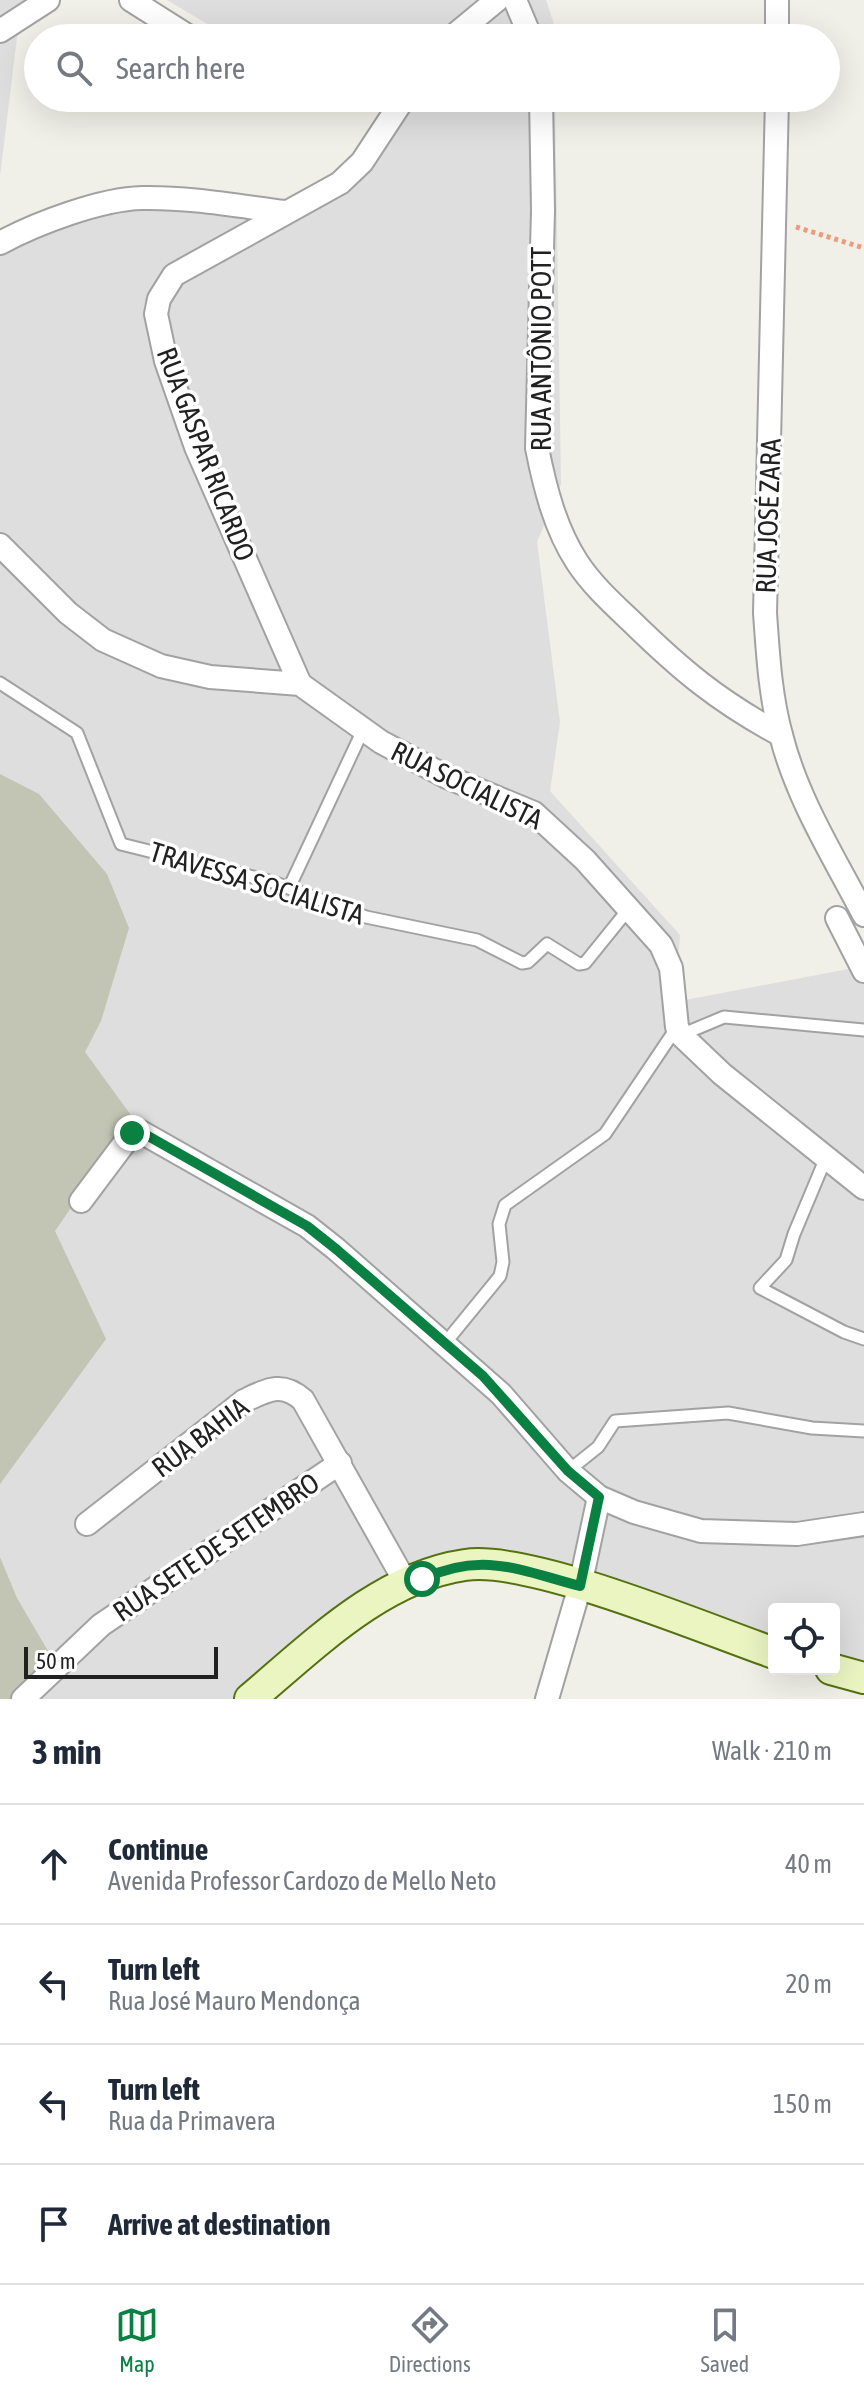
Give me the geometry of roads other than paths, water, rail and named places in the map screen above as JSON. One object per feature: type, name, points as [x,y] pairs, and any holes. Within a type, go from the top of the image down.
[{"type":"main road","points":[[250,1699],[319,1641],[372,1603],[407,1585],[464,1565],[494,1563],[580,1586],[768,1651]]},
{"type":"main road","points":[[840,1671],[864,1678]]},
{"type":"street","points":[[0,31],[48,0]]},
{"type":"street","points":[[131,0],[169,24]]},
{"type":"street","points":[[468,24],[497,0]]},
{"type":"street","points":[[515,0],[525,24]]},
{"type":"street","points":[[777,0],[777,24]]},
{"type":"street","name":"RUA GASPAR RICARDO","points":[[300,684],[196,447],[166,361],[156,314],[159,299],[174,275],[340,183],[362,162],[395,112]]},
{"type":"street","name":"RUA ANTÔNIO POTT","points":[[541,112],[543,210],[537,435],[544,485],[560,531],[577,563],[599,590],[688,677],[740,713],[781,735]]},
{"type":"street","name":"RUA JOSÉ ZARA","points":[[777,112],[765,613],[769,673],[781,735],[797,785],[864,915]]},
{"type":"street","points":[[0,243],[34,227],[107,204],[141,198],[285,212]]},
{"type":"street","points":[[0,545],[68,613],[103,640],[161,666],[197,675],[300,684]]},
{"type":"street","name":"RUA SOCIALISTA","points":[[300,684],[363,730],[447,777],[534,813],[585,860],[667,955],[679,1031]]},
{"type":"street","points":[[837,918],[864,971]]},
{"type":"street","points":[[679,1031],[825,1160],[864,1188]]},
{"type":"street","points":[[81,1201],[132,1133],[141,1132],[307,1226],[446,1342],[501,1394],[568,1471],[599,1497],[634,1512],[701,1531],[797,1534],[864,1524]]},
{"type":"street","name":"RUA BAHIA","points":[[87,1524],[244,1401],[270,1388],[284,1387],[303,1400],[407,1585]]},
{"type":"street","name":"RUA SETE DE SETEMBRO","points":[[23,1699],[101,1625],[340,1463]]},
{"type":"street","points":[[547,1699],[580,1586],[599,1497]]},
{"type":"lane","name":"TRAVESSA SOCIALISTA","points":[[0,683],[77,733],[121,844],[289,888],[366,917],[477,940],[522,963],[528,962],[547,944],[583,964],[627,911]]},
{"type":"lane","points":[[289,888],[363,730]]},
{"type":"lane","points":[[446,1342],[500,1276],[503,1262],[499,1224],[505,1205],[605,1134],[679,1031],[724,1017],[864,1030]]},
{"type":"lane","points":[[825,1160],[786,1260],[760,1288],[844,1332],[864,1339]]},
{"type":"lane","points":[[568,1471],[598,1447],[615,1421],[728,1413],[812,1428],[864,1431]]}]
